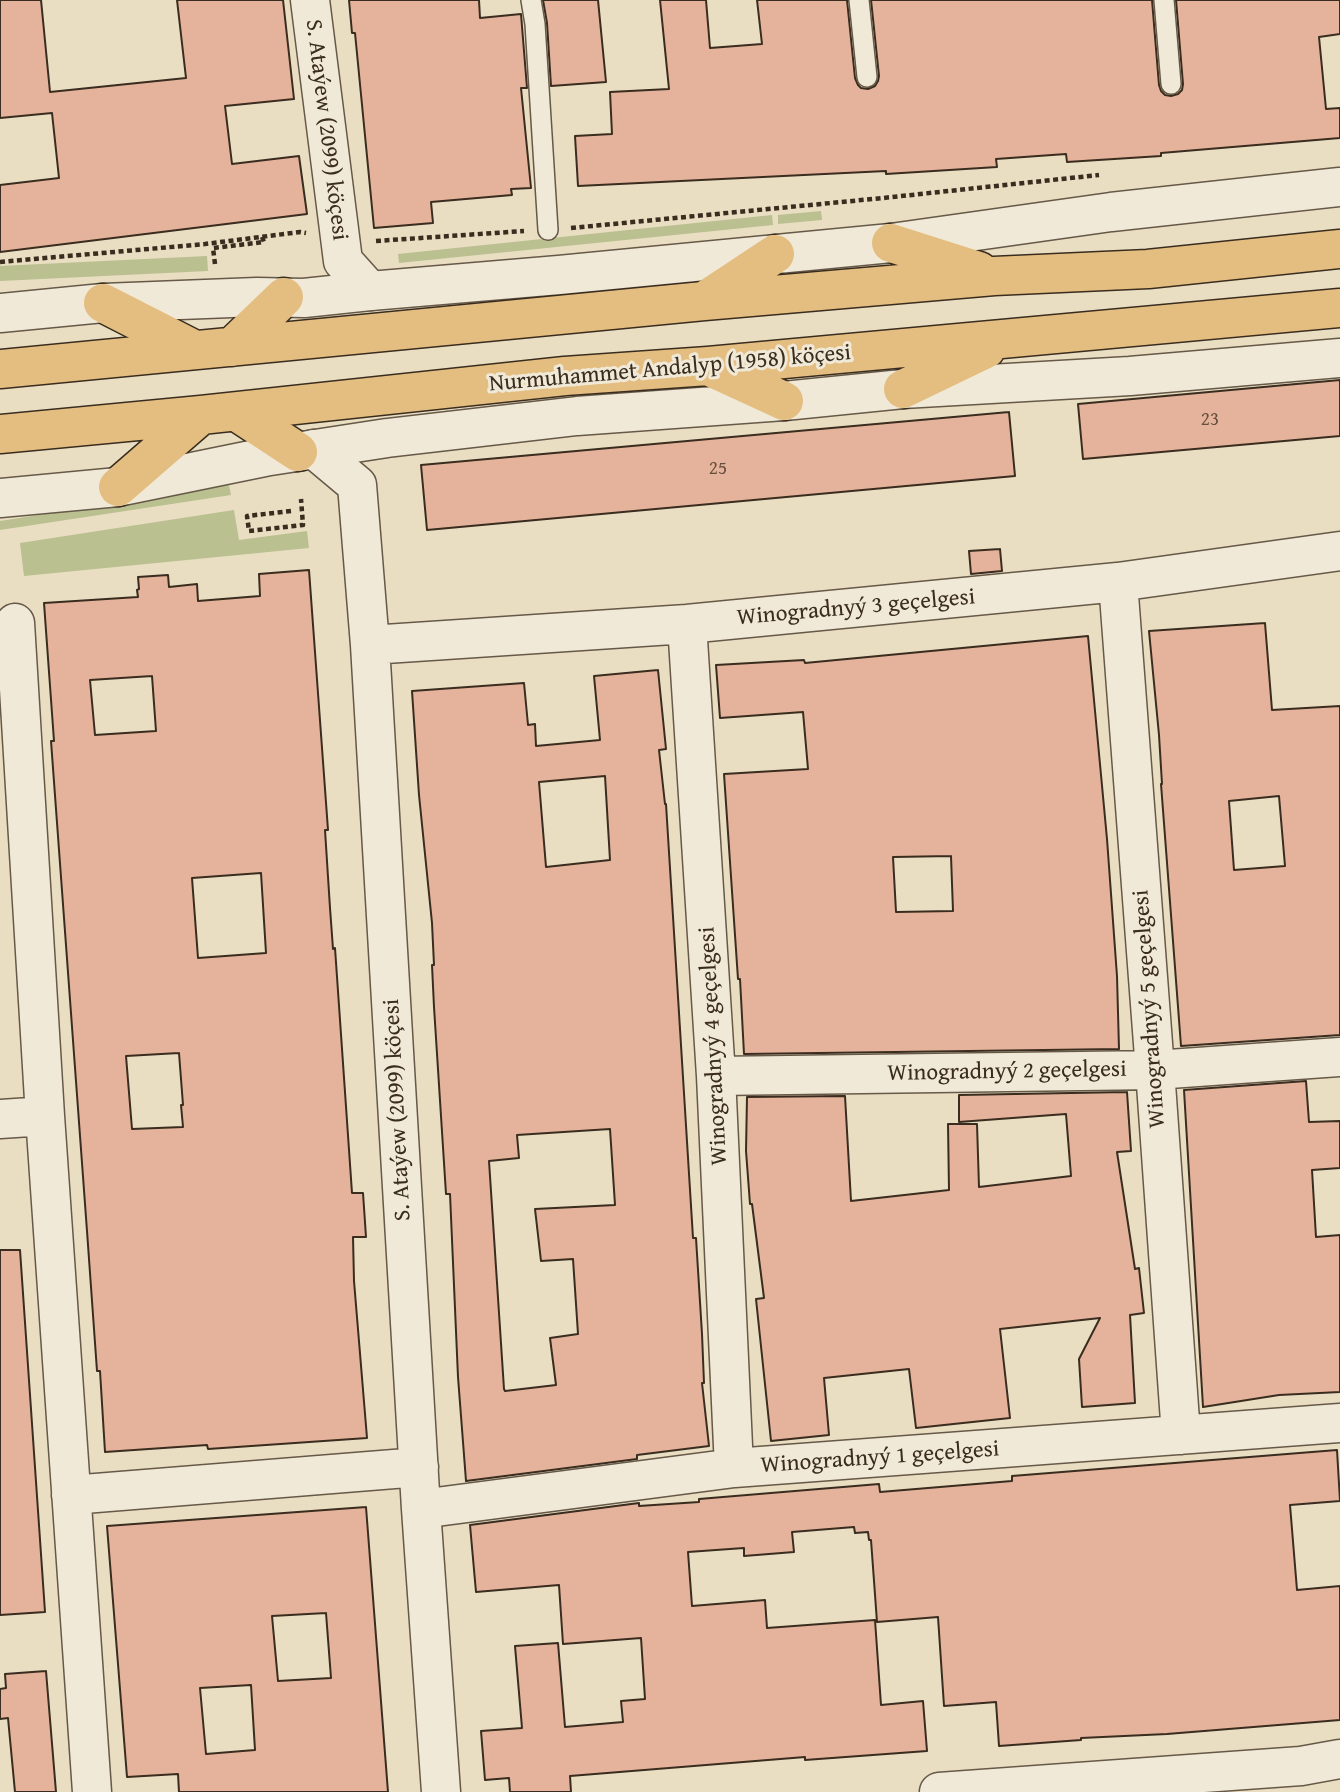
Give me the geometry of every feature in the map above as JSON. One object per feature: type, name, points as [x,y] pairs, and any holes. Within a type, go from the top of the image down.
[{"type":"main road","points":[[891,243],[994,276]]},
{"type":"main road","points":[[0,369],[704,301],[994,276],[1148,269],[1340,249]]},
{"type":"main road","points":[[704,301],[775,254]]},
{"type":"main road","points":[[214,348],[294,298]]},
{"type":"main road","points":[[103,303],[214,348]]},
{"type":"main road","name":"Nurmuhammet Andalyp (1958) köçesi","points":[[0,434],[565,376],[708,366],[1340,308]]},
{"type":"main road","points":[[902,389],[1009,338]]},
{"type":"main road","points":[[708,366],[783,401]]},
{"type":"main road","points":[[118,487],[219,413],[306,451]]},
{"type":"street","name":"S. Ataýew (2099) köçesi","points":[[310,0],[341,252],[370,291]]},
{"type":"street","points":[[0,313],[103,303],[294,298],[546,276],[891,243],[1111,212],[1340,187]]},
{"type":"street","points":[[294,298],[341,252]]},
{"type":"street","name":"Nurmuhammet Andalyp (1958) köçesi","points":[[0,498],[118,487],[270,456],[387,438],[578,416],[902,389],[1130,376],[1340,358]]},
{"type":"street","points":[[306,451],[357,485],[387,438]]},
{"type":"street","name":"S. Ataýew (2099) köçesi","points":[[357,485],[370,645],[421,1509],[441,1792]]},
{"type":"street","name":"Winogradnyý 3 geçelgesi","points":[[370,645],[687,624],[1118,582],[1340,551]]},
{"type":"street","name":"Winogradnyý 5 geçelgesi","points":[[1118,582],[1181,1435]]},
{"type":"street","points":[[15,623],[12,788],[45,1116],[92,1792]]},
{"type":"street","name":"Winogradnyý 4 geçelgesi","points":[[687,624],[716,1076],[734,1468]]},
{"type":"street","name":"Winogradnyý 2 geçelgesi","points":[[716,1076],[1155,1070],[1340,1057]]},
{"type":"street","points":[[0,1119],[45,1116]]},
{"type":"street","name":"Winogradnyý 1 geçelgesi","points":[[421,1509],[734,1468],[1340,1423]]},
{"type":"street","points":[[71,1495],[419,1467]]},
{"type":"street","points":[[939,1792],[1301,1766],[1340,1759]]},
{"type":"lane","points":[[531,0],[535,24],[548,230]]},
{"type":"lane","points":[[859,0],[867,77]]},
{"type":"lane","points":[[1164,0],[1171,84]]},
{"type":"path","points":[[0,262],[205,244],[300,232],[341,252],[1100,175]]},
{"type":"path","points":[[226,263],[215,264],[213,248],[264,243],[262,237]]},
{"type":"path","points":[[291,511],[247,516],[249,531],[303,525],[301,499]]},
{"type":"green space","points":[[821,211],[822,220],[778,224],[778,215]]},
{"type":"green space","points":[[772,215],[773,225],[399,263],[398,254]]},
{"type":"green space","points":[[207,256],[208,271],[0,281],[0,266]]},
{"type":"green space","points":[[229,485],[231,495],[0,530],[0,521]]},
{"type":"green space","points":[[234,510],[239,540],[307,531],[309,548],[24,576],[20,543]]},
{"type":"building","points":[[0,0],[41,0],[50,92],[186,78],[177,0],[283,0],[294,99],[225,106],[232,164],[299,156],[307,214],[0,252],[0,185],[59,178],[52,113],[0,118]]},
{"type":"building","points":[[349,0],[479,0],[480,18],[521,14],[527,88],[521,88],[531,188],[511,189],[512,195],[431,202],[433,223],[374,228],[355,33],[352,33]]},
{"type":"building","points":[[543,0],[598,0],[606,82],[551,86]]},
{"type":"building","points":[[660,0],[706,0],[710,48],[762,44],[757,0],[847,0],[855,78],[861,88],[868,89],[875,86],[879,76],[871,0],[1152,0],[1159,85],[1165,95],[1171,96],[1182,90],[1183,84],[1176,0],[1340,0],[1340,34],[1319,37],[1326,109],[1340,108],[1340,138],[1161,153],[1161,156],[1067,162],[1066,154],[996,159],[997,167],[886,174],[886,171],[578,186],[575,136],[612,134],[610,92],[669,89]]},
{"type":"building","points":[[1340,380],[1340,436],[1083,459],[1078,404]]},
{"type":"building","points":[[1009,412],[1015,476],[427,530],[421,465]]},
{"type":"building","points":[[1000,549],[1002,571],[971,574],[969,551]]},
{"type":"building","points":[[309,570],[328,830],[325,830],[330,908],[352,1193],[363,1193],[366,1237],[353,1237],[367,1438],[208,1449],[207,1445],[105,1452],[51,741],[54,741],[44,603],[138,597],[138,577],[168,575],[169,587],[197,584],[198,601],[260,596],[259,574]],"holes":[[[152,676],[156,731],[95,735],[90,680]],[[261,873],[266,953],[198,958],[192,878]],[[179,1053],[183,1127],[132,1129],[126,1056]]]},
{"type":"building","points":[[1265,623],[1272,710],[1340,706],[1340,1035],[1181,1046],[1149,631]],"holes":[[[1279,796],[1285,866],[1234,870],[1229,801]]]},
{"type":"building","points":[[1088,636],[1107,839],[1117,976],[1119,1049],[744,1054],[724,774],[808,769],[803,712],[720,718],[716,665],[804,660],[805,663]],"holes":[[[951,856],[953,911],[896,912],[893,857]]]},
{"type":"building","points":[[658,670],[666,749],[659,750],[666,804],[693,1238],[696,1238],[702,1334],[702,1383],[709,1446],[637,1455],[637,1459],[466,1481],[458,1377],[450,1194],[446,1194],[434,1007],[432,923],[412,691],[524,683],[528,725],[535,724],[536,746],[600,740],[594,676]],"holes":[[[605,776],[610,860],[546,867],[539,782]],[[610,1129],[615,1205],[535,1209],[541,1261],[573,1259],[578,1334],[550,1338],[556,1385],[505,1391],[489,1161],[519,1158],[517,1135]]]},
{"type":"building","points":[[1306,1081],[1309,1122],[1340,1121],[1340,1168],[1312,1170],[1316,1237],[1340,1235],[1340,1392],[1279,1395],[1203,1407],[1184,1090]]},
{"type":"building","points":[[1127,1092],[1131,1151],[1117,1152],[1135,1269],[1139,1268],[1144,1313],[1130,1315],[1135,1403],[1082,1407],[1079,1359],[1100,1318],[1000,1329],[1010,1418],[916,1428],[909,1369],[824,1378],[829,1435],[771,1441],[756,1299],[764,1298],[750,1204],[746,1151],[747,1097],[845,1096],[851,1201],[949,1190],[948,1124],[977,1124],[979,1187],[1071,1176],[1066,1114],[959,1122],[959,1095]]},
{"type":"building","points":[[0,1250],[20,1250],[45,1612],[0,1615]]},
{"type":"building","points":[[1337,1450],[1340,1501],[1290,1505],[1297,1590],[1340,1586],[1340,1720],[999,1746],[996,1702],[944,1706],[938,1617],[877,1622],[871,1540],[868,1532],[855,1533],[854,1527],[792,1532],[794,1552],[744,1556],[744,1548],[688,1552],[692,1606],[765,1600],[767,1628],[875,1620],[881,1705],[923,1701],[927,1751],[805,1760],[805,1757],[570,1776],[571,1792],[510,1792],[509,1778],[485,1780],[481,1731],[522,1728],[515,1646],[558,1643],[565,1727],[623,1722],[621,1701],[645,1699],[641,1638],[563,1644],[559,1585],[476,1592],[470,1525],[639,1503],[639,1506],[699,1502],[699,1499],[879,1484],[880,1492],[1012,1481],[1012,1476]]},
{"type":"building","points":[[366,1507],[388,1792],[179,1792],[178,1774],[127,1777],[107,1526]],"holes":[[[326,1613],[331,1678],[278,1681],[272,1616]],[[251,1685],[255,1750],[206,1754],[200,1688]]]},
{"type":"building","points":[[46,1671],[56,1792],[15,1792],[8,1718],[0,1719],[0,1689],[6,1688],[5,1674]]}]
